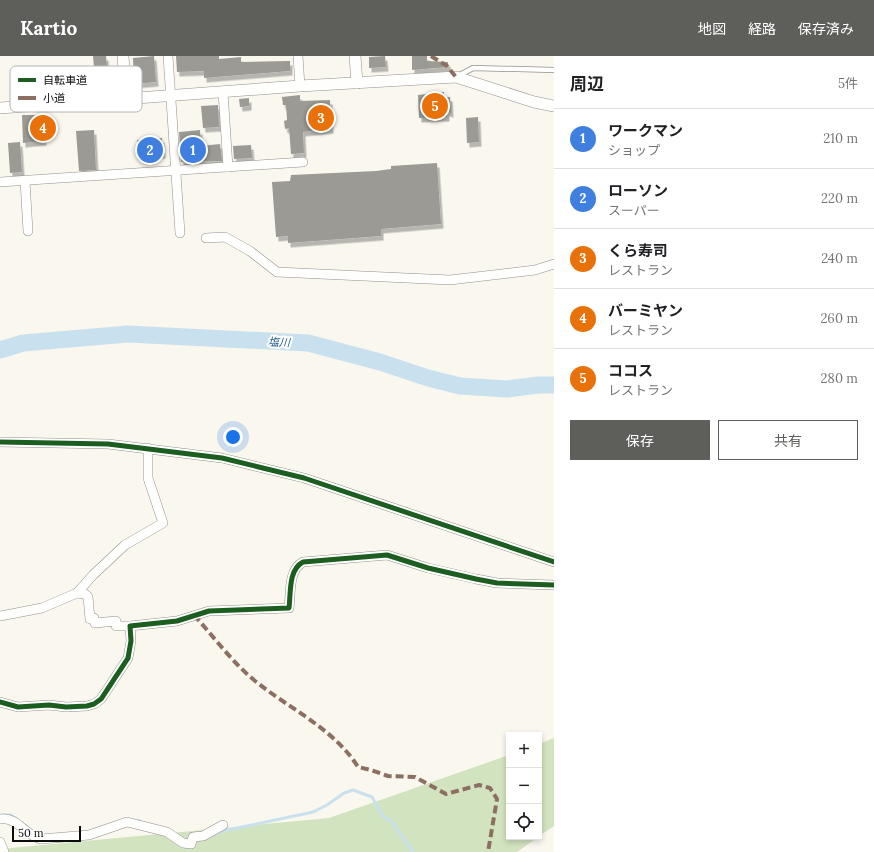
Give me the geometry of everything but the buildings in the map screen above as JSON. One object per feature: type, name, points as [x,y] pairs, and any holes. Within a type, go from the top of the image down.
[{"type":"street","points":[[123,56],[124,66]]},
{"type":"street","points":[[168,56],[180,233]]},
{"type":"street","points":[[298,56],[300,86]]},
{"type":"street","points":[[355,56],[357,83]]},
{"type":"street","points":[[142,98],[300,86],[456,77],[534,102],[554,106]]},
{"type":"street","points":[[223,92],[228,167]]},
{"type":"street","points":[[0,108],[10,107]]},
{"type":"street","points":[[0,182],[303,162]]},
{"type":"street","points":[[25,181],[28,231]]},
{"type":"street","points":[[206,238],[225,237],[250,250],[277,272],[450,280],[535,270],[554,264]]},
{"type":"street","points":[[0,442],[108,444],[222,458],[304,478],[554,562]]},
{"type":"street","points":[[0,616],[42,608],[77,593],[93,575],[125,545],[163,524],[148,478],[148,448]]},
{"type":"street","points":[[77,593],[85,594],[88,597],[90,619],[94,618],[95,624],[116,621],[116,626],[130,626],[177,621],[209,611],[289,608],[292,576],[295,570],[303,562],[387,555],[428,568],[497,583],[554,585]]},
{"type":"street","points":[[0,702],[18,706],[49,705],[66,707],[94,704],[104,695],[128,658],[131,641],[130,626]]},
{"type":"street","points":[[0,819],[8,819],[15,822],[36,838],[41,839],[89,835],[122,822],[127,822],[167,832],[183,843],[191,844],[193,837],[203,836],[223,825]]},
{"type":"street","points":[[0,842],[4,852]]},
{"type":"lane","points":[[456,77],[473,68],[554,70]]},
{"type":"green space","points":[[554,738],[554,826],[542,834],[542,768],[542,743]]},
{"type":"green space","points":[[506,756],[506,840],[534,840],[517,852],[0,852],[0,849],[329,818]]},
{"type":"waterway","name":"塩川","points":[[0,350],[23,343],[128,334],[308,343],[380,362],[428,378],[460,386],[507,389],[538,385],[554,385]]},
{"type":"waterway","points":[[207,838],[223,831],[313,812],[327,805],[344,793],[353,790],[372,797],[382,815],[392,822],[413,852]]},
{"type":"waterway","points":[[2,815],[11,815],[15,818]]},
{"type":"waterway","points":[[126,819],[140,821]]},
{"type":"marked path","points":[[431,56],[447,66],[456,77]]},
{"type":"marked path","points":[[194,615],[233,660],[250,677],[325,731],[337,742],[358,767],[388,776],[415,777],[446,794],[479,785],[490,788],[497,799],[488,852]]},
{"type":"cycle path","points":[[0,442],[108,444],[222,458],[304,478],[554,562]]},
{"type":"cycle path","points":[[0,702],[18,707],[49,705],[66,707],[87,706],[94,704],[101,699],[128,658],[131,641],[130,626],[177,621],[209,611],[289,608],[291,582],[295,570],[303,562],[387,555],[428,568],[497,583],[554,585]]},
{"type":"place","name":"ココス","points":[[435,106]]},
{"type":"place","name":"くら寿司","points":[[321,118]]},
{"type":"place","name":"バーミヤン","points":[[43,128]]},
{"type":"place","name":"ローソン","points":[[150,150]]},
{"type":"place","name":"ワークマン","points":[[193,150]]}]
